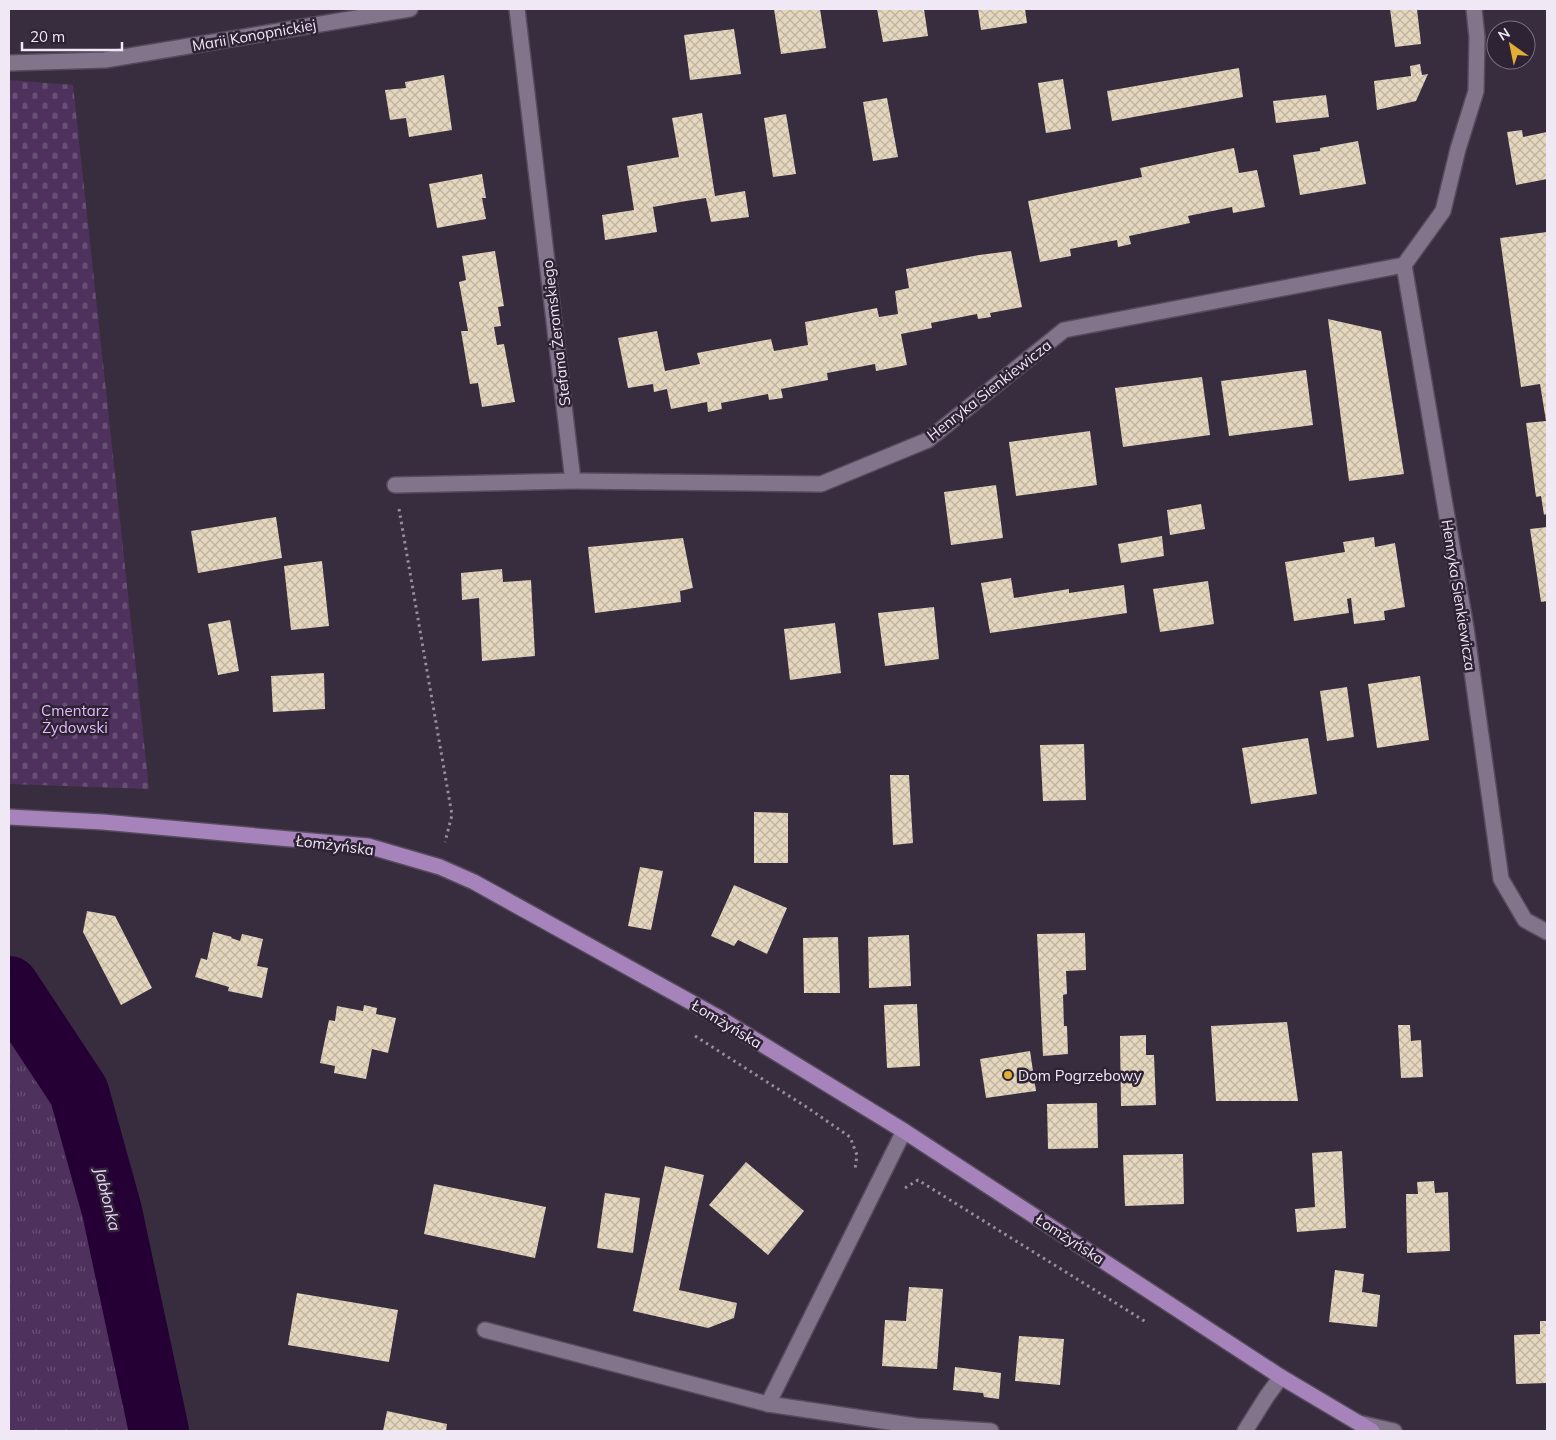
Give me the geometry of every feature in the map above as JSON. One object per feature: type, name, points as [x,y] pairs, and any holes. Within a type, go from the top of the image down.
[{"type":"main road","name":"Łomżyńska","points":[[9,817],[103,822],[368,846],[440,868],[474,882],[716,1016],[904,1131],[1281,1377],[1372,1431]]},
{"type":"street","name":"Marii Konopnickiej","points":[[9,63],[106,60],[410,9]]},
{"type":"street","name":"Stefana Żeromskiego","points":[[517,9],[573,481]]},
{"type":"street","points":[[1404,265],[1443,211],[1458,149],[1476,91],[1477,37],[1474,9]]},
{"type":"street","name":"Henryka Sienkiewicza","points":[[573,481],[820,484],[928,440],[1064,330],[1404,265],[1466,628],[1501,879],[1525,920],[1547,932]]},
{"type":"street","points":[[395,485],[573,481]]},
{"type":"street","points":[[768,1404],[904,1131]]},
{"type":"street","points":[[485,1330],[768,1404],[915,1429],[991,1431]]},
{"type":"street","points":[[1245,1431],[1281,1377]]},
{"type":"street","points":[[1358,1423],[1394,1431]]},
{"type":"path","points":[[395,485],[452,815],[440,868]]},
{"type":"path","points":[[690,1032],[808,1108],[850,1138],[857,1155],[854,1171],[898,1192],[918,1180],[1149,1324]]},
{"type":"green space","name":"Cmentarz Żydowski","points":[[9,80],[73,85],[149,789],[9,784]]},
{"type":"green space","points":[[9,1025],[41,1072],[85,1182],[133,1431],[9,1431]]},
{"type":"building","points":[[774,9],[820,9],[826,48],[781,54]]},
{"type":"building","points":[[877,9],[924,9],[928,36],[883,42]]},
{"type":"building","points":[[978,9],[1025,9],[1027,23],[981,30]]},
{"type":"building","points":[[1390,9],[1417,9],[1421,44],[1395,47]]},
{"type":"building","points":[[734,29],[741,74],[690,80],[684,35]]},
{"type":"building","points":[[1420,64],[1422,75],[1428,74],[1416,101],[1377,110],[1374,81],[1411,76],[1410,66]]},
{"type":"building","points":[[1239,68],[1243,97],[1112,121],[1107,91]]},
{"type":"building","points":[[444,75],[452,130],[409,137],[406,118],[390,120],[385,90],[406,88],[405,82]]},
{"type":"building","points":[[1063,79],[1071,129],[1046,133],[1038,83]]},
{"type":"building","points":[[1326,95],[1329,117],[1276,123],[1273,101]]},
{"type":"building","points":[[887,98],[898,157],[873,161],[863,102]]},
{"type":"building","points":[[702,113],[715,196],[745,191],[749,217],[711,222],[706,198],[686,201],[653,207],[657,232],[605,240],[602,215],[634,210],[627,166],[679,157],[672,118]]},
{"type":"building","points":[[786,114],[796,174],[773,177],[764,118]]},
{"type":"building","points":[[1522,130],[1523,137],[1547,132],[1547,179],[1516,185],[1507,132]]},
{"type":"building","points":[[1358,141],[1366,184],[1300,195],[1293,155],[1320,151],[1320,148]]},
{"type":"building","points":[[1234,148],[1239,173],[1257,170],[1265,207],[1233,213],[1232,207],[1188,216],[1190,223],[1129,236],[1131,244],[1118,247],[1117,240],[1070,249],[1071,256],[1040,262],[1028,201],[1142,177],[1140,168]]},
{"type":"building","points":[[482,174],[486,198],[482,198],[486,219],[437,228],[429,184]]},
{"type":"building","points":[[1547,232],[1547,514],[1544,515],[1541,496],[1536,497],[1526,423],[1546,421],[1540,384],[1521,387],[1500,238]]},
{"type":"building","points":[[495,251],[504,306],[498,307],[501,326],[494,327],[497,345],[504,344],[515,402],[482,407],[478,383],[470,384],[461,331],[468,331],[459,282],[466,280],[462,256]]},
{"type":"building","points":[[1011,251],[1022,307],[990,313],[991,317],[978,319],[977,314],[931,323],[932,328],[901,334],[907,365],[876,371],[875,364],[827,373],[828,380],[781,389],[783,398],[769,400],[768,394],[721,403],[722,409],[708,412],[707,402],[671,409],[667,389],[654,392],[653,384],[628,388],[618,338],[657,331],[665,371],[700,364],[697,353],[771,339],[774,351],[808,345],[805,322],[877,308],[879,317],[898,314],[895,291],[909,288],[906,269]]},
{"type":"building","points":[[1328,319],[1381,331],[1404,474],[1349,481]]},
{"type":"building","points":[[1306,370],[1313,425],[1229,436],[1221,381]]},
{"type":"building","points":[[1202,377],[1210,435],[1123,447],[1115,388]]},
{"type":"building","points":[[1090,431],[1097,485],[1016,496],[1009,442]]},
{"type":"building","points":[[996,485],[1003,538],[951,545],[944,492]]},
{"type":"building","points":[[1201,504],[1205,529],[1170,535],[1167,510]]},
{"type":"building","points":[[276,517],[282,558],[198,573],[191,531]]},
{"type":"building","points":[[1547,527],[1547,601],[1541,602],[1530,529]]},
{"type":"building","points":[[1162,536],[1164,556],[1121,563],[1118,544]]},
{"type":"building","points":[[1374,537],[1375,547],[1395,543],[1405,607],[1384,611],[1385,620],[1354,624],[1351,598],[1347,599],[1349,613],[1294,621],[1285,562],[1345,552],[1343,542]]},
{"type":"building","points":[[683,538],[693,588],[680,591],[681,602],[595,613],[588,547]]},
{"type":"building","points":[[322,561],[329,626],[291,630],[284,566]]},
{"type":"building","points":[[502,569],[503,582],[531,580],[535,656],[482,661],[479,598],[462,600],[461,573]]},
{"type":"building","points":[[1011,578],[1014,598],[1069,589],[1069,593],[1124,585],[1127,613],[990,633],[981,583]]},
{"type":"building","points":[[1208,581],[1214,624],[1160,632],[1153,589]]},
{"type":"building","points":[[934,607],[939,659],[885,666],[878,613]]},
{"type":"building","points":[[230,620],[239,671],[218,675],[208,624]]},
{"type":"building","points":[[835,623],[841,673],[790,680],[784,629]]},
{"type":"building","points":[[324,673],[325,709],[273,712],[271,676]]},
{"type":"building","points":[[1420,676],[1429,740],[1377,748],[1368,684]]},
{"type":"building","points":[[1347,687],[1354,737],[1327,741],[1320,691]]},
{"type":"building","points":[[1308,738],[1317,794],[1251,804],[1242,748]]},
{"type":"building","points":[[1084,744],[1086,800],[1043,801],[1040,745]]},
{"type":"building","points":[[890,775],[909,775],[913,843],[893,845]]},
{"type":"building","points":[[754,812],[788,813],[788,863],[754,863]]},
{"type":"building","points":[[640,867],[663,871],[651,930],[628,926]]},
{"type":"building","points":[[734,885],[787,908],[767,954],[738,940],[734,946],[711,936]]},
{"type":"building","points":[[87,911],[115,916],[152,988],[121,1005],[83,932]]},
{"type":"building","points":[[213,932],[240,941],[242,934],[263,939],[257,966],[268,968],[262,998],[228,991],[229,987],[195,977],[201,958],[207,960]]},
{"type":"building","points":[[1085,933],[1086,970],[1066,971],[1067,994],[1063,995],[1064,1026],[1067,1026],[1068,1054],[1043,1056],[1037,934]]},
{"type":"building","points":[[909,935],[911,986],[869,988],[868,937]]},
{"type":"building","points":[[838,937],[840,993],[804,993],[803,938]]},
{"type":"building","points":[[917,1004],[920,1066],[887,1068],[884,1005]]},
{"type":"building","points":[[364,1005],[377,1008],[376,1014],[396,1018],[388,1053],[372,1049],[366,1079],[334,1073],[335,1066],[320,1063],[329,1020],[335,1021],[337,1006],[363,1011]]},
{"type":"building","points":[[1287,1022],[1298,1101],[1216,1101],[1211,1026]]},
{"type":"building","points":[[1398,1025],[1410,1025],[1411,1041],[1421,1040],[1423,1077],[1401,1078]]},
{"type":"building","points":[[1146,1035],[1146,1055],[1154,1055],[1156,1105],[1121,1106],[1120,1036]]},
{"type":"building","name":"Dom Pogrzebowy","points":[[1030,1051],[1036,1091],[986,1098],[980,1059]]},
{"type":"building","points":[[1097,1103],[1098,1148],[1048,1149],[1047,1104]]},
{"type":"building","points":[[1342,1151],[1346,1228],[1297,1232],[1295,1209],[1315,1207],[1312,1153]]},
{"type":"building","points":[[1183,1154],[1184,1204],[1125,1206],[1123,1155]]},
{"type":"building","points":[[746,1162],[804,1211],[768,1255],[709,1205]]},
{"type":"building","points":[[665,1166],[704,1175],[679,1290],[737,1303],[734,1318],[708,1328],[633,1311]]},
{"type":"building","points":[[1434,1181],[1435,1193],[1448,1192],[1450,1251],[1407,1253],[1406,1194],[1418,1194],[1417,1182]]},
{"type":"building","points":[[434,1184],[546,1207],[535,1258],[424,1234]]},
{"type":"building","points":[[605,1193],[640,1198],[633,1253],[597,1248]]},
{"type":"building","points":[[1335,1270],[1364,1274],[1362,1292],[1380,1295],[1377,1327],[1329,1322]]},
{"type":"building","points":[[909,1287],[943,1289],[937,1369],[882,1366],[885,1320],[906,1321]]},
{"type":"building","points":[[297,1293],[398,1310],[389,1362],[288,1345]]},
{"type":"building","points":[[1540,1321],[1547,1321],[1547,1383],[1516,1384],[1514,1335],[1540,1334]]},
{"type":"building","points":[[1019,1336],[1064,1339],[1060,1385],[1015,1381]]},
{"type":"building","points":[[955,1367],[1001,1373],[999,1399],[984,1397],[983,1393],[953,1390]]},
{"type":"building","points":[[387,1411],[447,1424],[446,1431],[383,1431]]},
{"type":"waterway","name":"Jabłonka","points":[[9,986],[79,1092],[112,1211],[159,1431]]},
{"type":"place","name":"Dom Pogrzebowy","points":[[1008,1075]]}]
